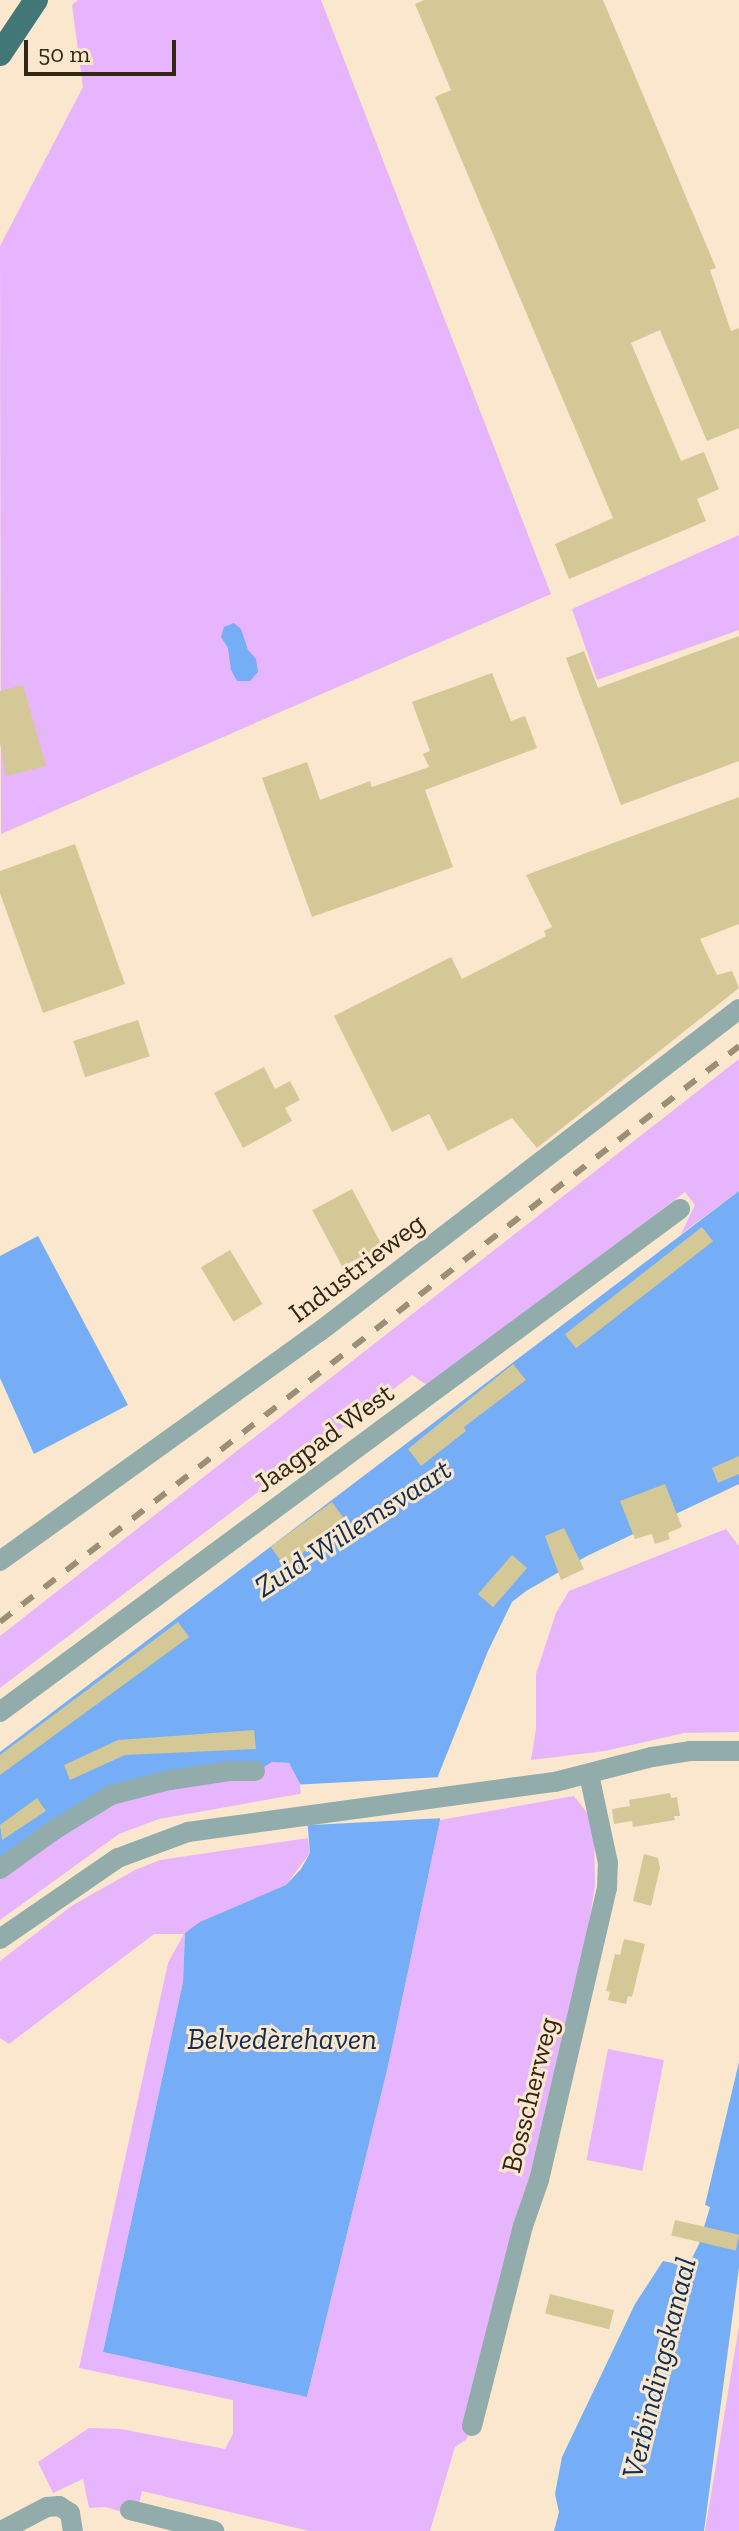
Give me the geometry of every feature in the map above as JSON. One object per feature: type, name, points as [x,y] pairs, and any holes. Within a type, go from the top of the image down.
[{"type":"main road","points":[[0,54],[36,0]]},
{"type":"street","name":"Industrieweg","points":[[0,1561],[319,1332],[739,1009]]},
{"type":"street","name":"Jaagpad West","points":[[0,1712],[680,1209]]},
{"type":"street","points":[[0,1939],[78,1883],[135,1849],[201,1830],[495,1791],[589,1774],[665,1755],[739,1751]]},
{"type":"street","points":[[0,1869],[54,1830],[111,1795],[184,1777],[255,1771]]},
{"type":"street","name":"Bosscherweg","points":[[472,2426],[523,2226],[539,2180],[607,1888],[608,1863],[589,1774]]},
{"type":"street","points":[[1,2531],[47,2507],[59,2506],[68,2510],[73,2531]]},
{"type":"street","points":[[130,2510],[214,2531]]},
{"type":"shaded area","points":[[78,0],[321,0],[551,594],[1,834],[0,246],[83,87],[72,5]]},
{"type":"shaded area","points":[[739,535],[739,630],[597,680],[572,609]]},
{"type":"shaded area","points":[[739,1059],[739,1191],[681,1234],[695,1205],[685,1192],[430,1387],[412,1375],[0,1688],[0,1636]]},
{"type":"shaded area","points":[[726,1529],[739,1546],[739,1732],[684,1733],[605,1751],[531,1760],[536,1729],[536,1674],[556,1613],[569,1591]]},
{"type":"shaded area","points":[[272,1762],[289,1763],[305,1793],[159,1819],[119,1834],[0,1920],[0,1873],[105,1803],[261,1769]]},
{"type":"shaded area","points":[[574,1796],[591,1818],[594,1832],[595,1886],[587,1934],[467,2439],[455,2447],[430,2531],[309,2531],[142,2491],[139,2504],[127,2513],[105,2507],[89,2508],[83,2479],[53,2493],[38,2462],[89,2428],[121,2429],[225,2449],[233,2434],[233,2400],[79,2368],[168,1963],[184,1934],[154,1934],[9,2044],[0,2038],[0,1961],[73,1905],[135,1870],[160,1860],[308,1838],[310,1853],[286,1885],[185,1933],[183,1982],[103,2352],[307,2397],[388,2066],[440,1820]]},
{"type":"shaded area","points":[[608,2049],[664,2060],[642,2171],[586,2160]]},
{"type":"shaded area","points":[[739,2326],[739,2531],[705,2531]]},
{"type":"water","points":[[234,623],[241,629],[248,650],[256,659],[258,672],[250,681],[237,681],[231,670],[228,648],[221,637],[224,627]]},
{"type":"water","points":[[739,1191],[739,1484],[587,1556],[526,1591],[512,1602],[488,1651],[438,1776],[440,1820],[388,2066],[307,2397],[103,2352],[183,1982],[185,1933],[200,1922],[286,1885],[301,1869],[310,1853],[305,1793],[289,1763],[272,1762],[261,1769],[147,1782],[0,1860],[0,1752]]},
{"type":"water","points":[[38,1236],[128,1405],[34,1454],[0,1378],[0,1256]]},
{"type":"water","name":"Verbindingskanaal","points":[[739,2062],[739,2267],[704,2531],[554,2531],[559,2512],[555,2494],[562,2457],[635,2304],[663,2261],[688,2266],[699,2244],[710,2207],[705,2205]]},
{"type":"pier","points":[[442,1777],[444,1818],[302,1825],[300,1784]]},
{"type":"building","points":[[424,0],[603,0],[716,268],[710,270],[731,331],[739,328],[739,428],[707,441],[660,330],[631,343],[681,461],[704,452],[719,489],[697,499],[706,521],[569,579],[555,544],[613,518],[435,97],[451,90],[415,4]]},
{"type":"building","points":[[739,636],[739,761],[621,805],[566,658],[584,651],[598,688]]},
{"type":"building","points":[[492,673],[511,721],[525,716],[537,748],[425,790],[453,867],[312,917],[262,778],[307,762],[320,800],[370,781],[372,787],[429,767],[423,754],[430,751],[412,702]]},
{"type":"building","points":[[23,685],[46,766],[6,776],[0,743],[0,691]]},
{"type":"building","points":[[739,797],[739,924],[700,939],[717,975],[732,971],[739,988],[537,1148],[512,1118],[448,1151],[429,1114],[392,1132],[334,1016],[451,957],[462,979],[546,936],[544,931],[552,927],[526,875]]},
{"type":"building","points":[[75,844],[125,984],[43,1013],[0,893],[0,871]]},
{"type":"building","points":[[138,1020],[150,1056],[85,1077],[73,1041]]},
{"type":"building","points":[[264,1067],[275,1089],[290,1081],[300,1100],[285,1108],[292,1121],[243,1148],[214,1093]]},
{"type":"building","points":[[352,1189],[382,1246],[342,1267],[312,1210]]},
{"type":"building","points":[[702,1227],[713,1241],[576,1348],[565,1334]]},
{"type":"building","points":[[230,1250],[262,1304],[233,1322],[201,1268]]},
{"type":"building","points":[[513,1364],[526,1380],[464,1427],[466,1431],[421,1466],[408,1449]]},
{"type":"building","points":[[739,1456],[739,1474],[718,1483],[712,1468]]},
{"type":"building","points":[[665,1484],[682,1527],[668,1533],[670,1539],[655,1544],[652,1534],[635,1539],[620,1501]]},
{"type":"building","points":[[332,1502],[346,1521],[285,1566],[271,1547]]},
{"type":"building","points":[[564,1528],[584,1569],[561,1580],[545,1536]]},
{"type":"building","points":[[512,1555],[527,1568],[493,1607],[478,1594]]},
{"type":"building","points":[[178,1622],[189,1637],[0,1775],[0,1755]]},
{"type":"building","points":[[254,1730],[256,1749],[125,1755],[70,1780],[64,1765],[118,1740]]},
{"type":"building","points":[[670,1793],[671,1798],[677,1797],[680,1816],[674,1816],[675,1820],[633,1827],[632,1821],[614,1824],[612,1809],[630,1806],[629,1800]]},
{"type":"building","points":[[37,1798],[46,1811],[2,1840],[0,1825]]},
{"type":"building","points":[[644,1854],[658,1858],[660,1868],[651,1906],[633,1901]]},
{"type":"building","points":[[624,1939],[645,1944],[632,1997],[628,1996],[626,2004],[608,2000],[610,1992],[606,1991],[615,1954],[620,1955]]},
{"type":"building","points":[[675,2220],[739,2235],[736,2250],[671,2236]]},
{"type":"building","points":[[550,2294],[614,2310],[609,2329],[545,2313]]},
{"type":"railway","points":[[0,1622],[739,1046]]},
{"type":"water label","name":"Zuid-Willemsvaart","points":[[353,1528]]},
{"type":"water label","name":"Belvedèrehaven","points":[[282,2039]]}]
